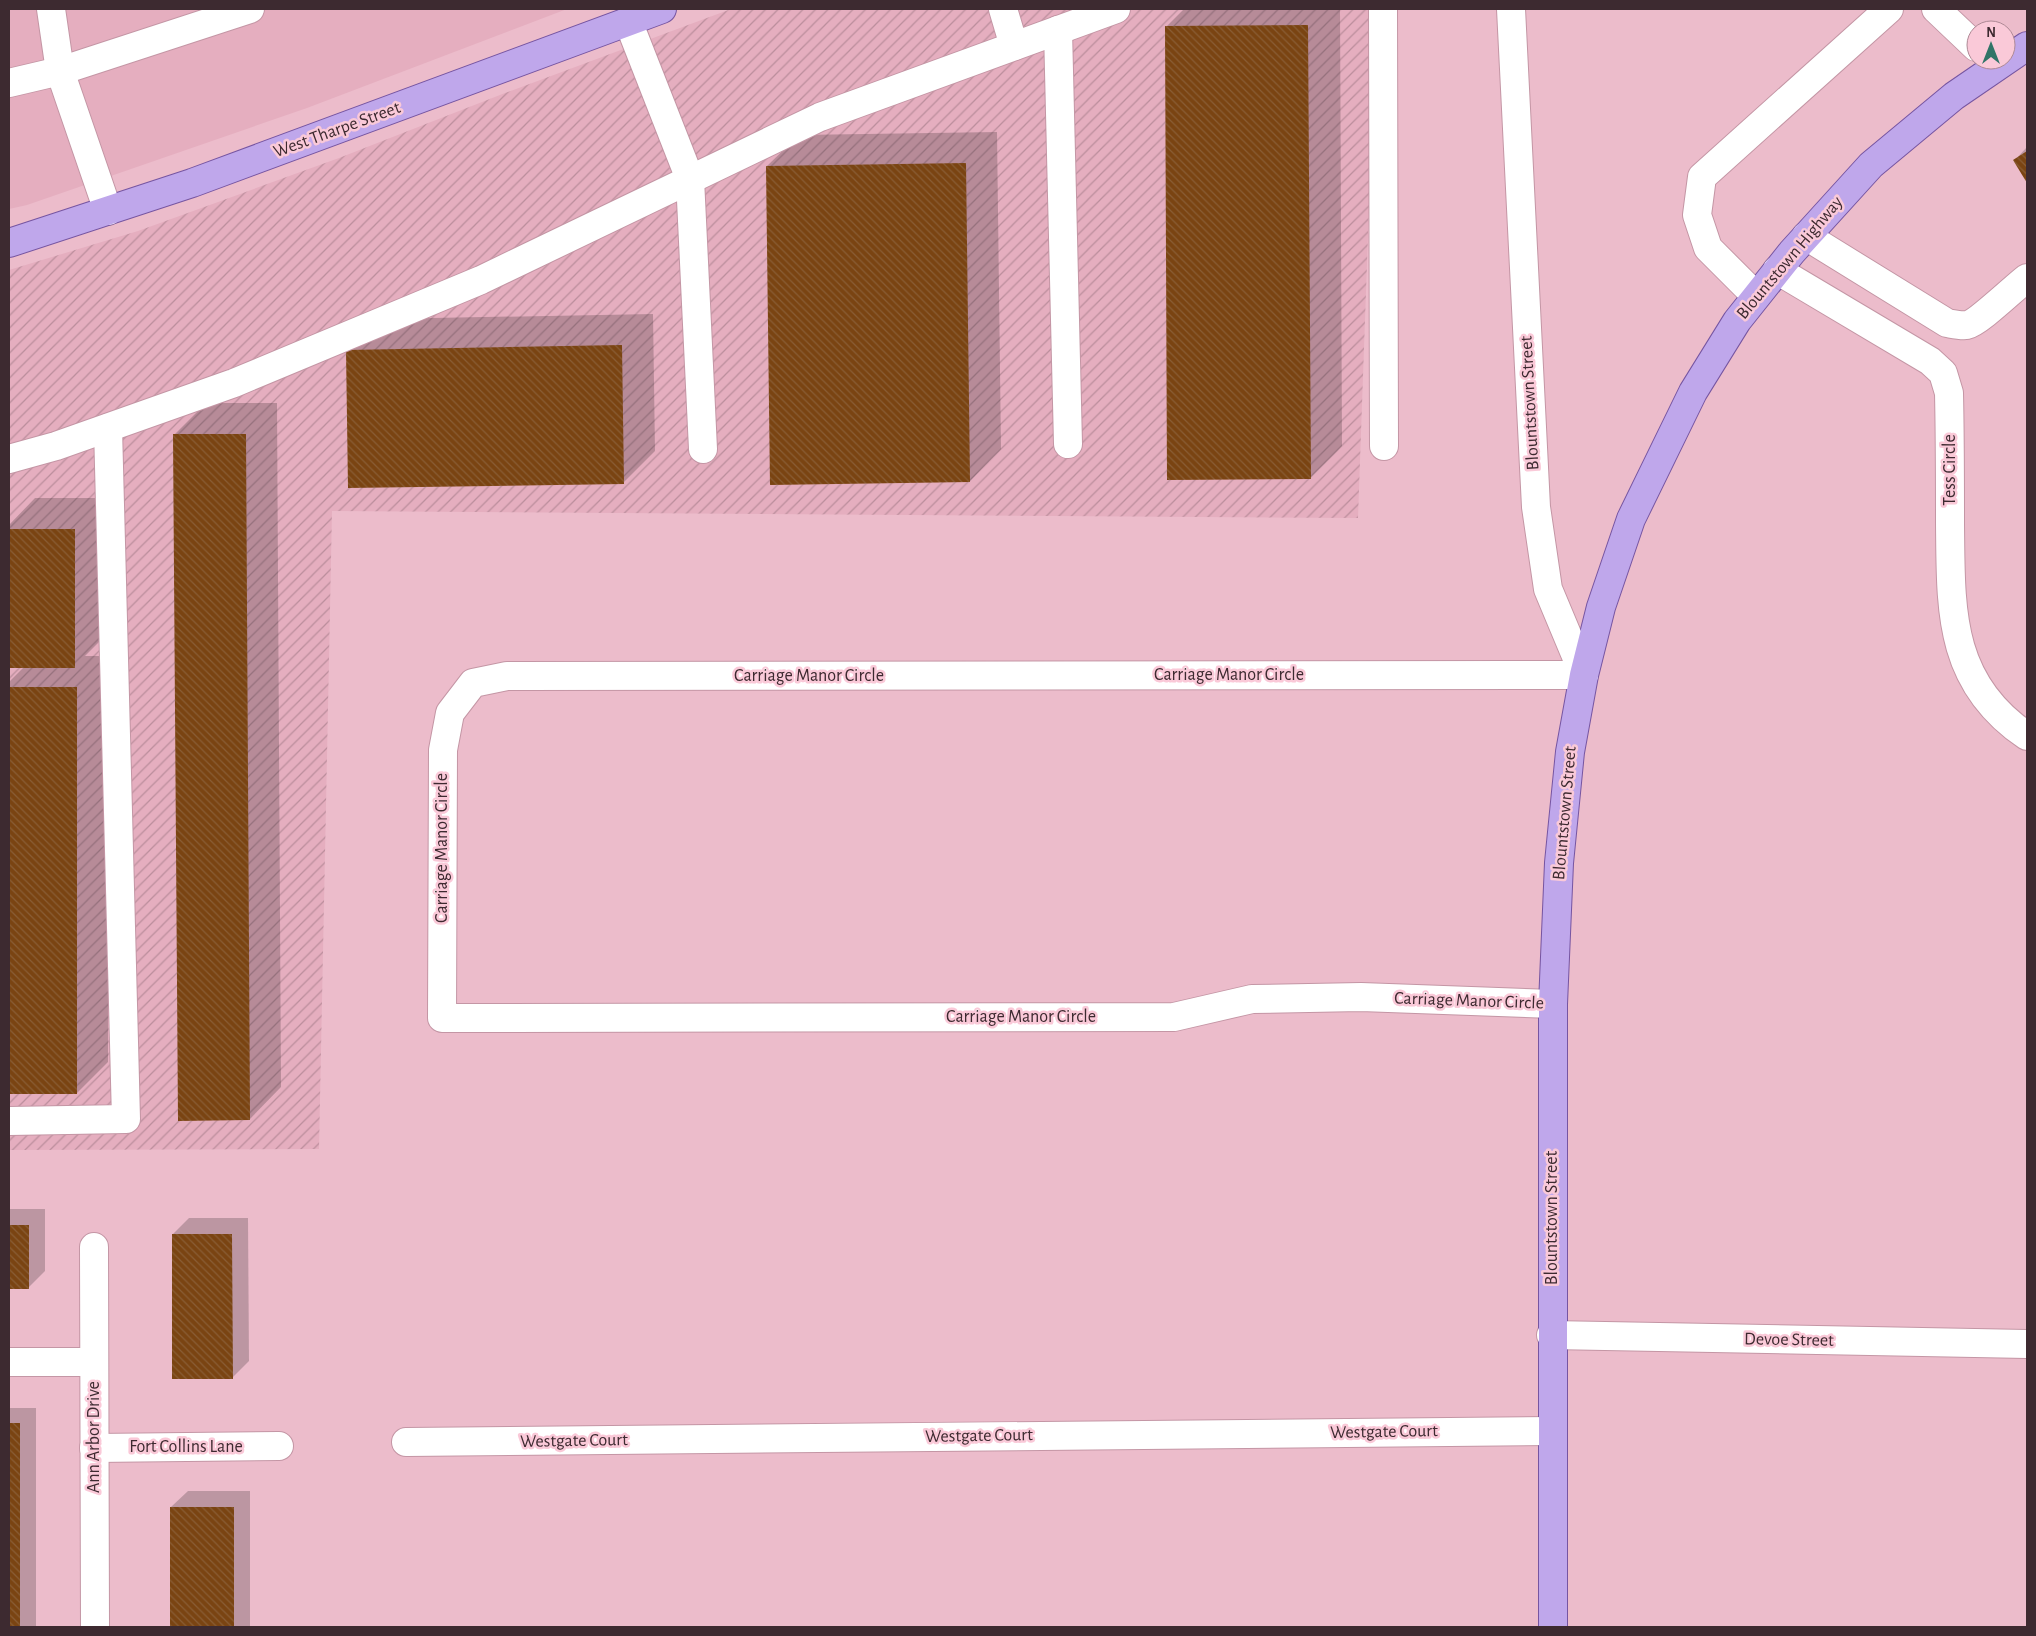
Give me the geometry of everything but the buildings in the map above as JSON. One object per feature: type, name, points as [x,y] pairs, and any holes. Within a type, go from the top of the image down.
[{"type":"main road","name":"West Tharpe Street","points":[[9,243],[192,183],[662,9]]},
{"type":"main road","name":"Blountstown Highway","points":[[1584,675],[1601,607],[1632,519],[1693,392],[1737,321],[1806,236],[1871,165],[1986,70]]},
{"type":"main road","name":"Blountstown Street","points":[[1553,1627],[1553,1004],[1559,863],[1570,752],[1584,675]]},
{"type":"street","points":[[51,9],[60,71],[108,211]]},
{"type":"street","points":[[9,83],[60,71],[250,9]]},
{"type":"street","points":[[1003,9],[1014,46]]},
{"type":"street","points":[[9,458],[56,446],[234,383],[481,280],[820,116],[1116,9]]},
{"type":"street","points":[[1383,9],[1384,446]]},
{"type":"street","name":"Blountstown Street","points":[[1511,9],[1536,507],[1548,589],[1584,675]]},
{"type":"street","points":[[1756,296],[1708,248],[1697,215],[1702,177],[1889,9]]},
{"type":"street","points":[[1936,9],[1966,38]]},
{"type":"street","points":[[628,22],[690,179],[703,449]]},
{"type":"street","points":[[1058,30],[1068,444]]},
{"type":"street","points":[[1806,236],[1947,323],[1968,325],[1982,318],[1998,301],[2027,278]]},
{"type":"street","name":"Tess Circle","points":[[1777,270],[1930,361],[1943,373],[1949,393],[1950,605],[1959,647],[1969,672],[1993,707],[2027,736]]},
{"type":"street","points":[[1907,347],[1928,311]]},
{"type":"street","points":[[9,1121],[126,1118],[108,428]]},
{"type":"street","name":"Carriage Manor Circle","points":[[1553,1004],[1361,997],[1252,999],[1174,1017],[442,1018],[443,750],[450,713],[473,683],[507,676],[1584,675]]},
{"type":"street","name":"Ann Arbor Drive","points":[[94,1247],[95,1627]]},
{"type":"street","name":"Devoe Street","points":[[1552,1336],[2027,1344]]},
{"type":"street","points":[[9,1362],[94,1362]]},
{"type":"street","name":"Westgate Court","points":[[406,1442],[1552,1430]]},
{"type":"street","name":"Fort Collins Lane","points":[[94,1448],[279,1446]]},
{"type":"shaded area","points":[[9,9],[567,9],[307,108],[27,205],[9,209]]},
{"type":"shaded area","points":[[731,9],[1376,9],[1358,518],[332,511],[319,1149],[9,1150],[9,270],[138,231],[339,158],[505,93]]}]
